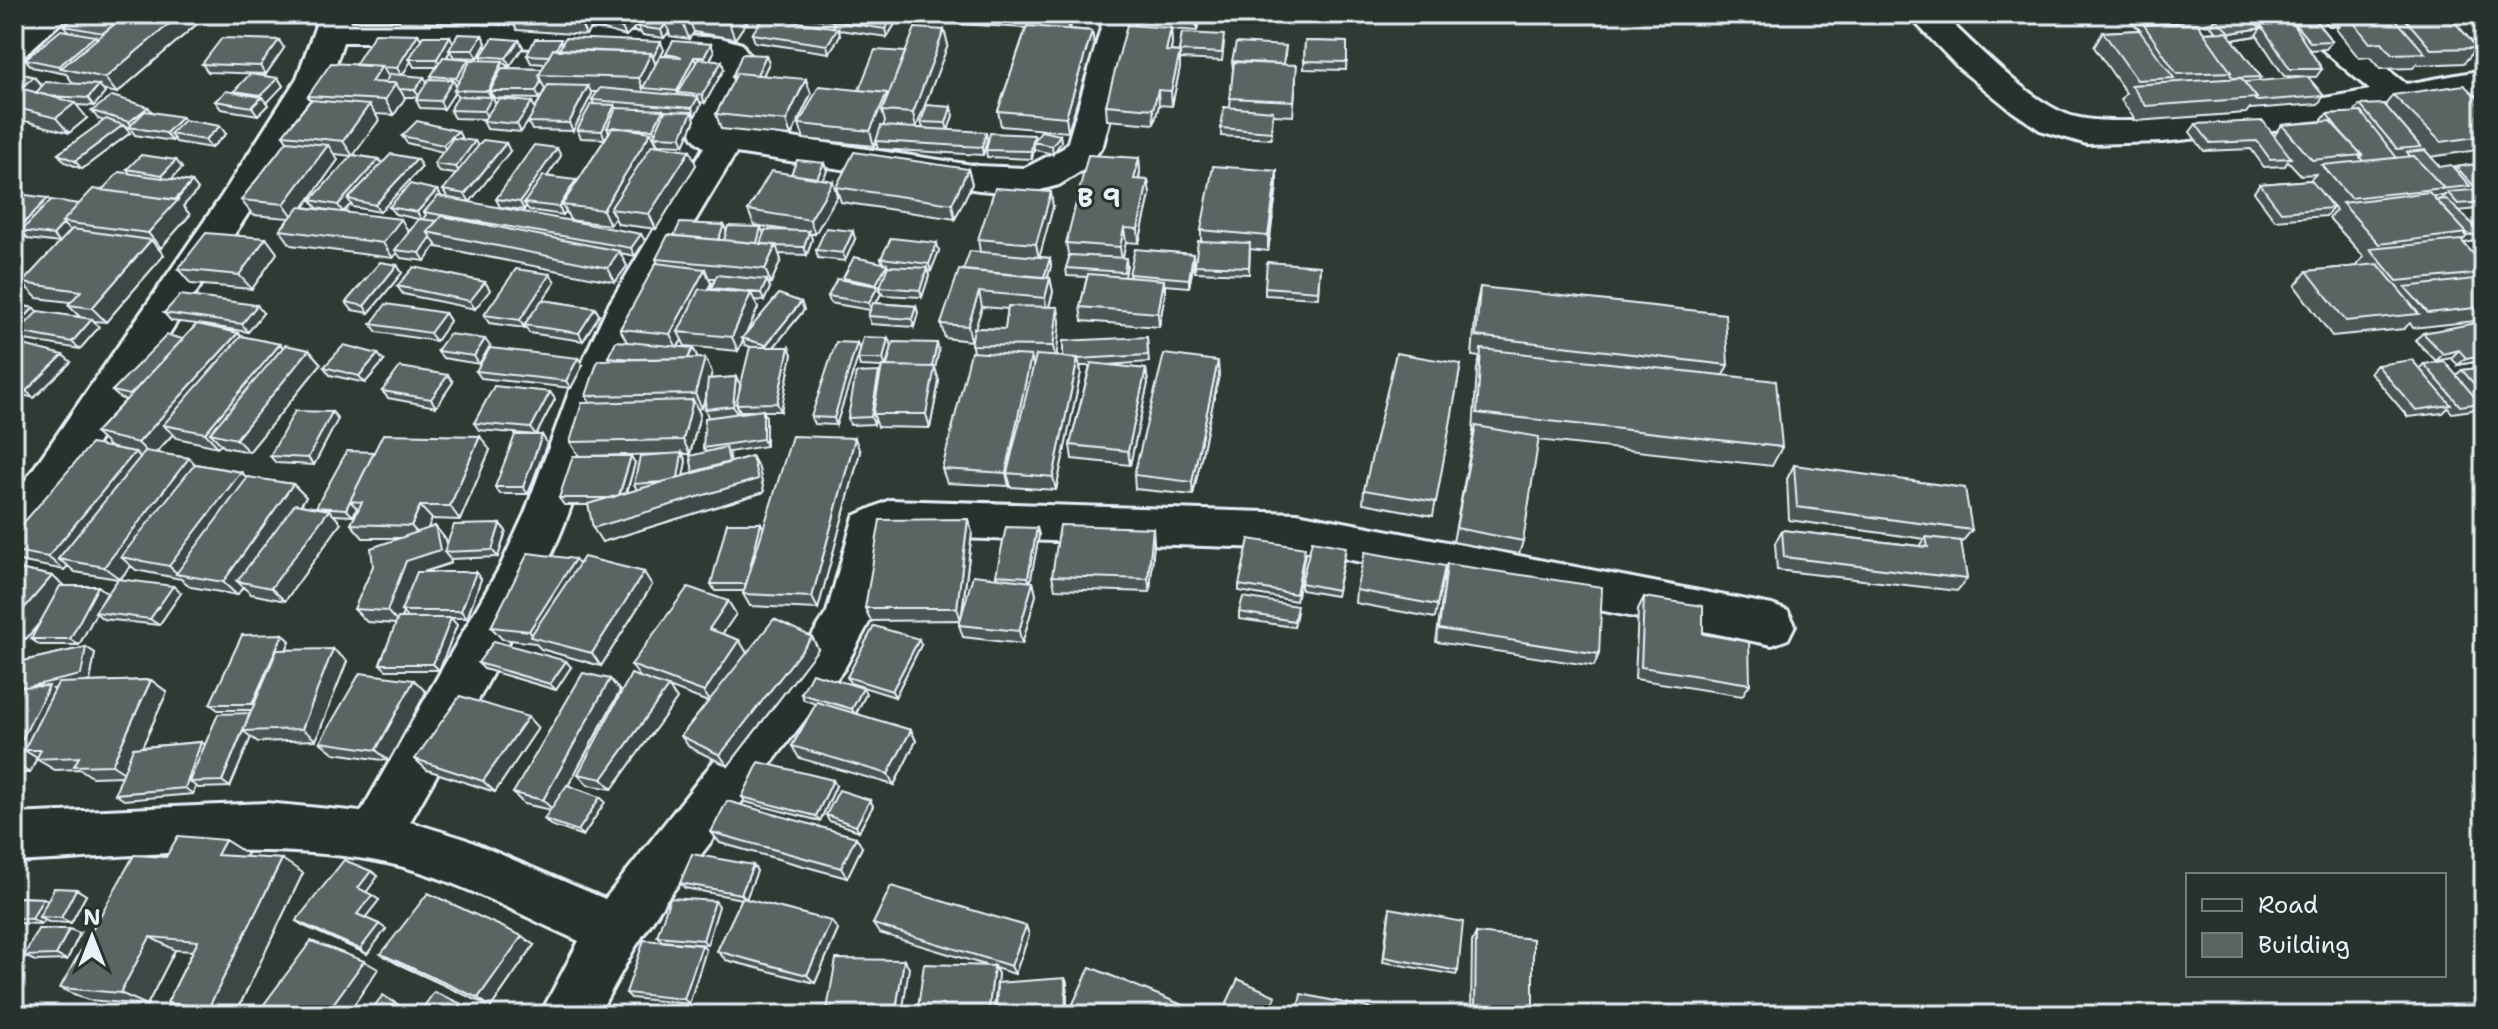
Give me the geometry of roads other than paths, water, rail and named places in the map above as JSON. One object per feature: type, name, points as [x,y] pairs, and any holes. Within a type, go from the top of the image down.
[{"type":"street","points":[[14,47],[54,14]]},
{"type":"street","points":[[14,533],[250,180],[314,78],[334,23],[721,49],[730,52],[736,61],[706,128],[709,134],[725,142],[979,178],[1025,181],[1046,176],[1075,158],[1085,145],[1121,14]]},
{"type":"street","points":[[1923,14],[1972,61],[2024,103],[2072,130],[2107,133],[2162,130],[2291,116],[2399,96],[2481,68]]},
{"type":"street","points":[[2297,14],[2399,96]]},
{"type":"street","points":[[374,837],[465,679],[515,582],[550,504],[583,405],[632,297],[725,142]]},
{"type":"street","points":[[568,1015],[615,930],[648,882],[827,654],[849,617],[870,529],[890,518],[1297,531],[1772,625]]},
{"type":"street","points":[[14,838],[203,827],[266,827],[374,837],[462,863],[615,930]]},
{"type":"district","name":"B 9","points":[[1099,197]]}]
